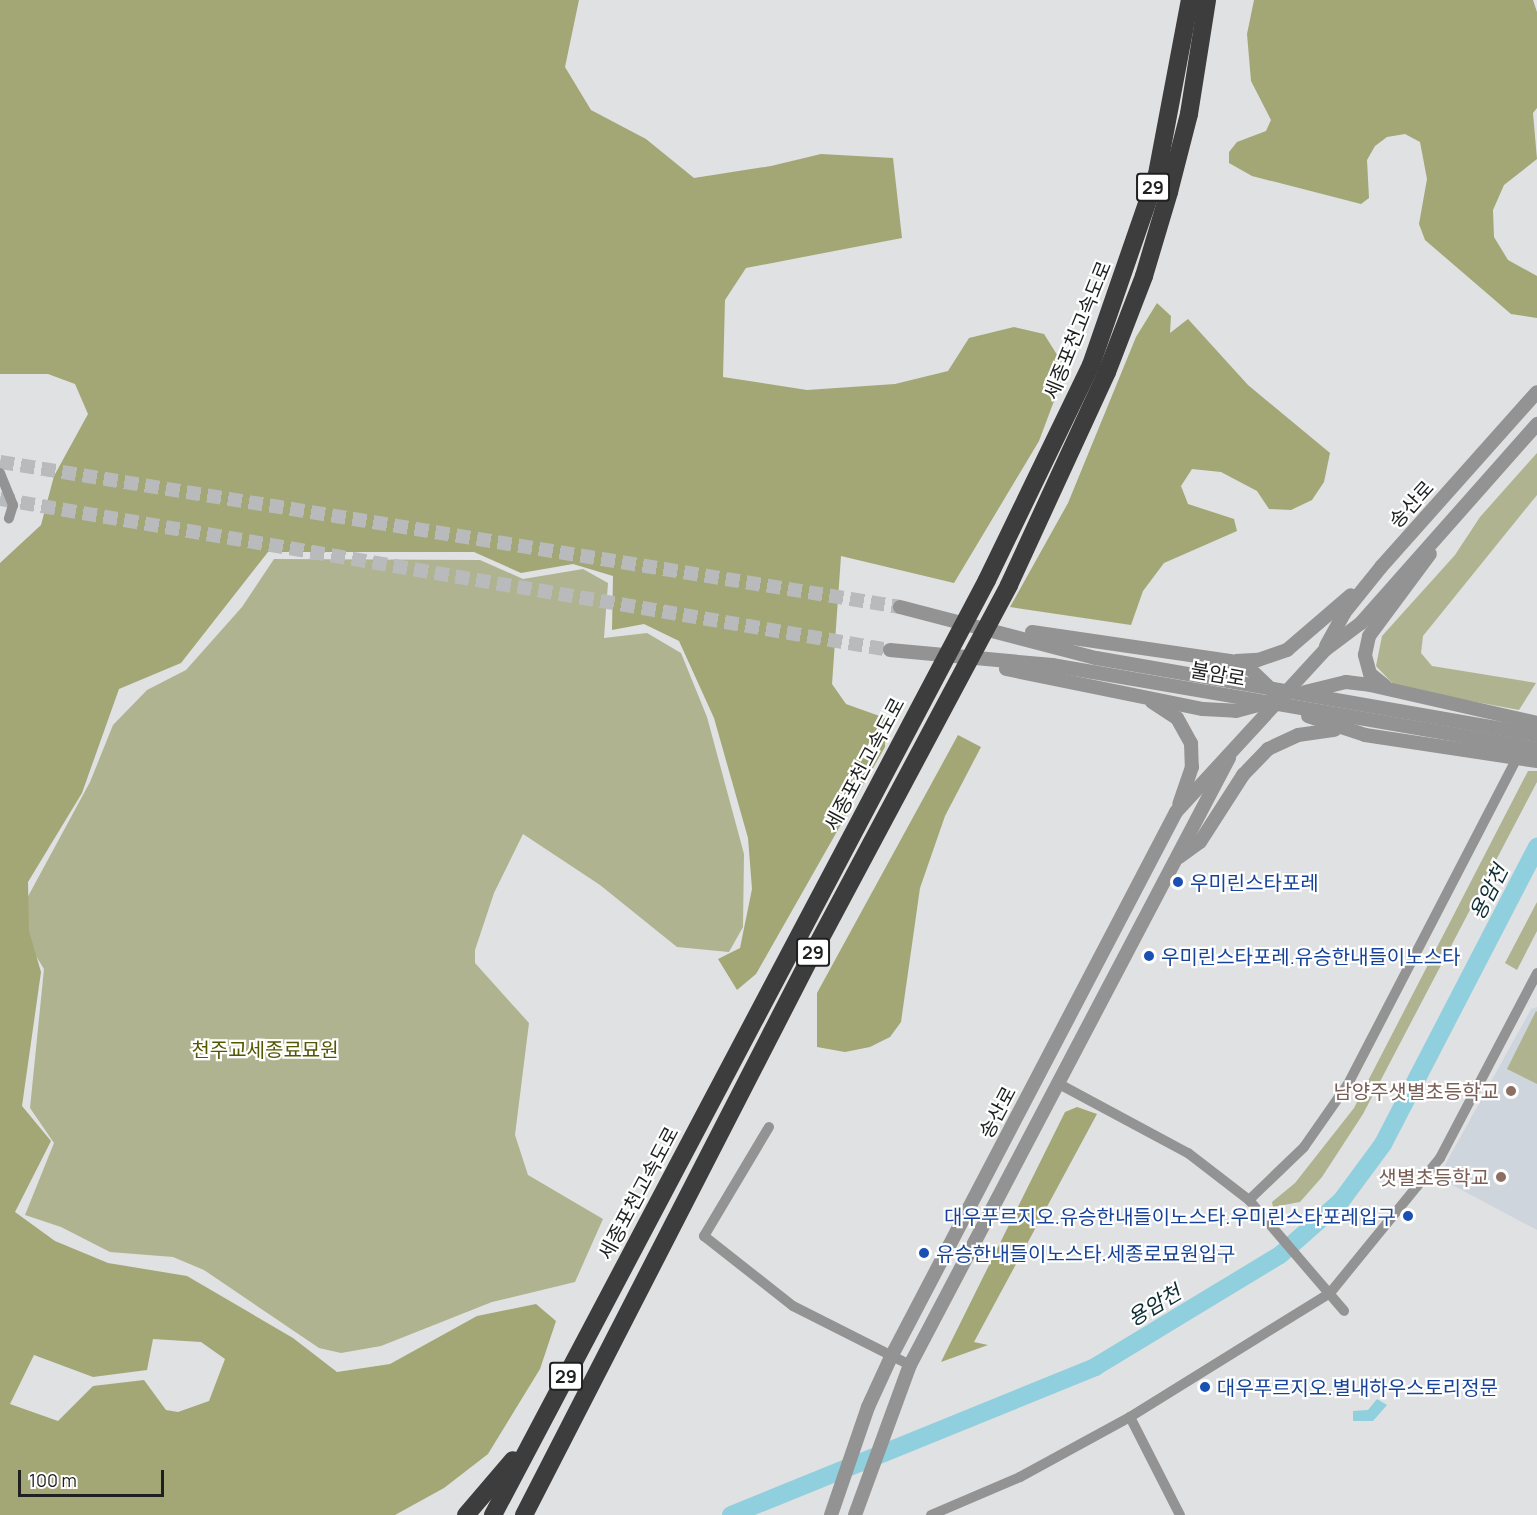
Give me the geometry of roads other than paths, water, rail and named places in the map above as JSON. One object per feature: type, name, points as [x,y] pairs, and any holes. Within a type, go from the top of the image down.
[{"type":"highway","name":"세종포천고속도로","points":[[493,1515],[1099,369],[1144,276],[1189,114],[1204,22],[1196,1]]},
{"type":"highway","name":"세종포천고속도로","points":[[524,1515],[683,1209],[808,960],[1009,585],[1099,369],[1157,174],[1196,1]]},
{"type":"highway","points":[[466,1515],[534,1436]]},
{"type":"street","name":"송산로","points":[[1324,650],[1344,613],[1376,574],[1537,392]]},
{"type":"street","name":"송산로","points":[[831,1515],[868,1407],[891,1357],[1176,812],[1324,650],[1361,623],[1537,424]]},
{"type":"street","points":[[0,473],[13,505],[9,518]]},
{"type":"street","points":[[1389,690],[1370,674],[1365,655],[1369,636],[1404,592],[1460,510]]},
{"type":"street","points":[[968,622],[1230,661],[1258,660],[1287,650],[1376,574]]},
{"type":"street","name":"불암로","points":[[900,606],[968,622],[1095,665],[1537,749]]},
{"type":"street","name":"불암로","points":[[890,650],[940,656],[1095,665],[1537,735]]},
{"type":"street","points":[[940,656],[1203,709],[1236,711],[1346,682],[1537,721],[1348,1084],[1304,1147],[1249,1200]]},
{"type":"street","points":[[1230,661],[1250,669],[1280,698],[1307,716],[1346,731],[1537,761]]},
{"type":"street","points":[[1139,695],[1177,718],[1191,743],[1192,767],[1176,812]]},
{"type":"street","points":[[1175,860],[1200,842],[1243,775],[1268,749],[1298,735],[1346,731]]},
{"type":"street","name":"송산로","points":[[855,1515],[910,1365],[1061,1085],[1175,860],[1210,801],[1234,748]]},
{"type":"street","points":[[931,1515],[1020,1477],[1130,1417],[1330,1293],[1440,1158],[1532,994],[1537,974]]},
{"type":"street","points":[[1061,1085],[1188,1153],[1249,1200],[1344,1311]]},
{"type":"street","points":[[769,1127],[704,1236],[793,1306],[910,1365]]},
{"type":"street","points":[[1130,1417],[1180,1515]]},
{"type":"water","points":[[1377,1399],[1387,1405],[1373,1421],[1353,1421],[1353,1411],[1368,1410]]},
{"type":"waterway","name":"용암천","points":[[731,1515],[1095,1367],[1280,1255],[1341,1201],[1383,1144],[1537,847]]},
{"type":"tunnel","points":[[0,462],[900,607]]},
{"type":"tunnel","points":[[0,499],[890,650]]},
{"type":"place","name":"우미린스타포레","points":[[1178,882]]},
{"type":"place","name":"우미린스타포레.유승한내들이노스타","points":[[1149,956]]},
{"type":"place","name":"남양주샛별초등학교","points":[[1511,1091]]},
{"type":"place","name":"샛별초등학교","points":[[1501,1177]]},
{"type":"place","name":"대우푸르지오.유승한내들이노스타.우미린스타포레입구","points":[[1408,1216]]},
{"type":"place","name":"유승한내들이노스타.세종로묘원입구","points":[[924,1253]]},
{"type":"place","name":"대우푸르지오.별내하우스토리정문","points":[[1205,1387]]},
{"type":"park label","name":"천주교세종료묘원","points":[[265,1049]]}]
